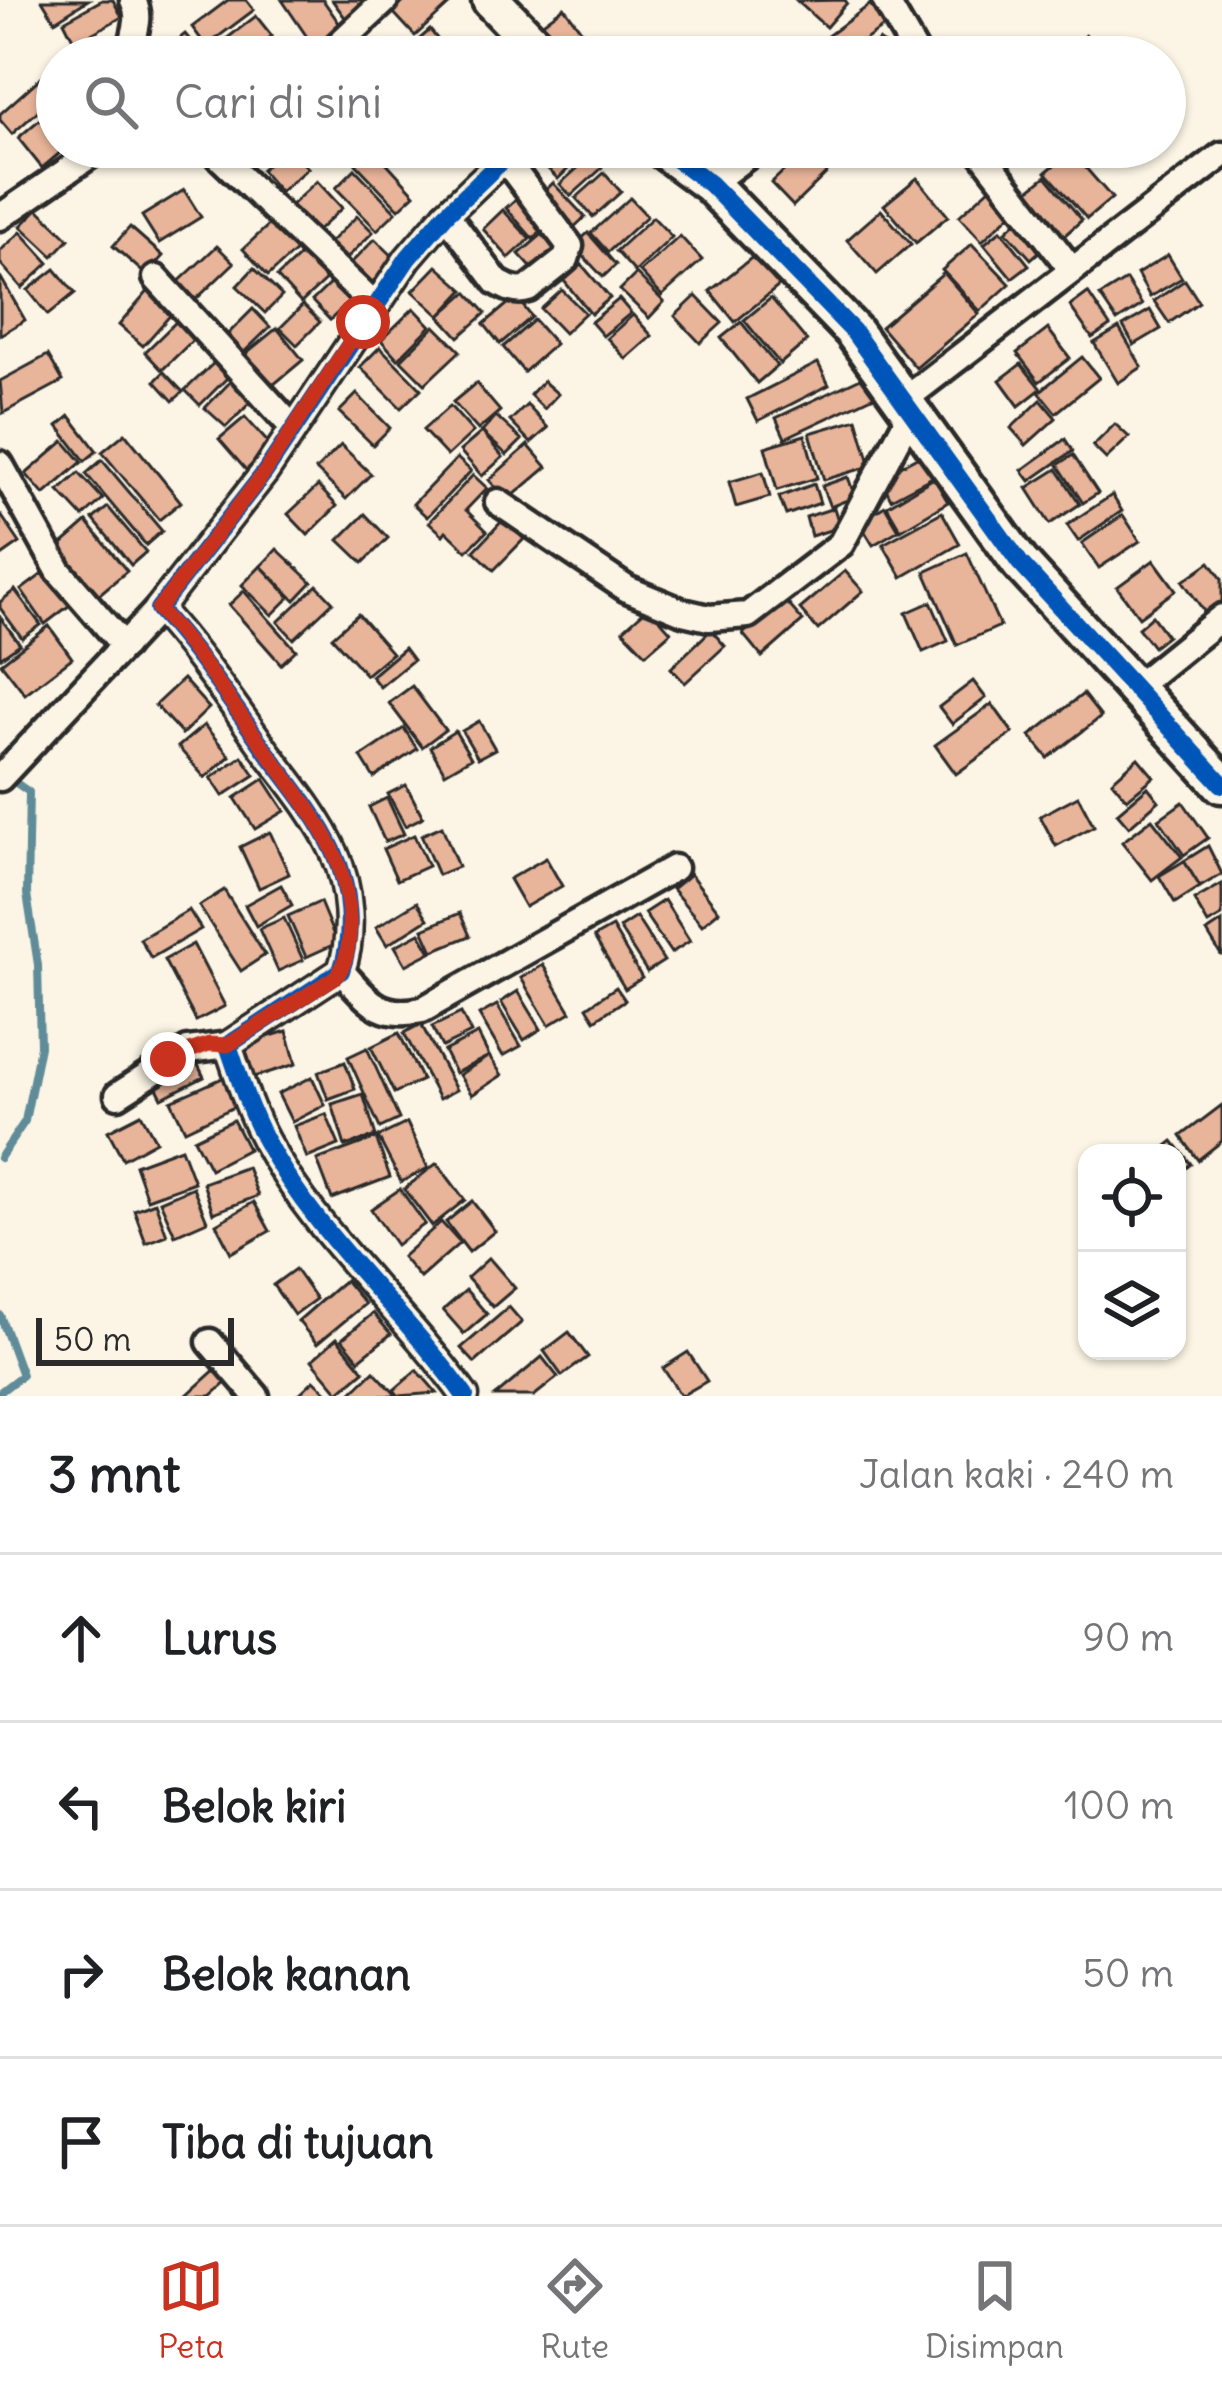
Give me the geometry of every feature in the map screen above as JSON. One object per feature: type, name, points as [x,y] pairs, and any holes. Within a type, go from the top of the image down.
[{"type":"street","points":[[133,0],[140,19],[134,36]]},
{"type":"street","points":[[347,36],[386,0]]},
{"type":"street","points":[[491,0],[526,36]]},
{"type":"street","points":[[885,0],[906,36]]},
{"type":"street","points":[[498,502],[627,589],[710,618],[748,615],[842,544],[908,405],[1222,155]]},
{"type":"street","points":[[0,217],[71,168]]},
{"type":"street","points":[[238,168],[375,306]]},
{"type":"street","points":[[6,771],[158,609],[294,429],[375,306],[446,214],[494,168]]},
{"type":"street","points":[[446,214],[497,281],[521,292],[528,289],[566,259],[569,246],[520,168]]},
{"type":"street","points":[[688,168],[826,300],[1020,562],[1222,784]]},
{"type":"street","points":[[710,184],[731,168]]},
{"type":"street","points":[[993,168],[1072,270]]},
{"type":"street","points":[[156,278],[294,429]]},
{"type":"street","points":[[0,464],[59,571],[124,646]]},
{"type":"street","points":[[118,1095],[188,1050],[228,1045],[341,971],[349,921],[334,853],[310,811],[215,678],[158,609]]},
{"type":"street","points":[[1133,689],[1222,617]]},
{"type":"street","points":[[341,971],[382,1010],[399,1015],[422,1010],[674,868]]},
{"type":"street","points":[[228,1045],[256,1121],[281,1166],[465,1396]]},
{"type":"street","points":[[210,1342],[256,1396]]},
{"type":"building","points":[[42,0],[88,0],[55,21]]},
{"type":"building","points":[[102,0],[113,0],[122,17],[88,36],[72,36],[64,21]]},
{"type":"building","points":[[228,0],[246,0],[254,10],[219,36],[199,36],[192,27]]},
{"type":"building","points":[[282,0],[323,0],[346,33],[306,36]]},
{"type":"building","points":[[332,0],[371,0],[349,23]]},
{"type":"building","points":[[406,0],[451,3],[415,36],[393,12]]},
{"type":"building","points":[[845,0],[826,27],[797,1]]},
{"type":"building","points":[[872,3],[888,24],[871,36],[827,36]]},
{"type":"building","points":[[564,7],[584,34],[548,36],[540,25]]},
{"type":"building","points":[[256,16],[272,36],[230,36]]},
{"type":"building","points":[[36,82],[36,113],[12,134],[0,114]]},
{"type":"building","points":[[36,123],[36,160],[18,138]]},
{"type":"building","points":[[263,168],[308,168],[280,192]]},
{"type":"building","points":[[360,168],[391,168],[415,194],[399,209]]},
{"type":"building","points":[[547,168],[569,168],[558,179]]},
{"type":"building","points":[[578,168],[602,168],[571,196],[560,184]]},
{"type":"building","points":[[787,168],[832,168],[793,206],[771,183]]},
{"type":"building","points":[[1086,168],[1112,198],[1087,219],[1046,172]]},
{"type":"building","points":[[355,169],[396,212],[377,230],[336,188]]},
{"type":"building","points":[[604,173],[621,192],[593,217],[576,198]]},
{"type":"building","points":[[1046,176],[1082,220],[1057,242],[1019,198]]},
{"type":"building","points":[[917,178],[948,216],[916,243],[884,205]]},
{"type":"building","points":[[317,181],[342,208],[314,234],[289,207]]},
{"type":"building","points":[[553,183],[585,217],[569,232],[537,199]]},
{"type":"building","points":[[991,187],[1014,211],[982,241],[959,216]]},
{"type":"building","points":[[184,190],[201,217],[159,243],[142,216]]},
{"type":"building","points":[[523,193],[549,224],[533,239],[506,208]]},
{"type":"building","points":[[630,198],[647,216],[608,252],[591,233]]},
{"type":"building","points":[[38,209],[69,239],[53,256],[21,226]]},
{"type":"building","points":[[503,210],[530,239],[509,258],[483,229]]},
{"type":"building","points":[[881,210],[911,244],[877,274],[847,240]]},
{"type":"building","points":[[357,216],[373,232],[342,263],[326,246]]},
{"type":"building","points":[[653,217],[672,237],[635,272],[616,251]]},
{"type":"building","points":[[1021,217],[1047,245],[1031,259],[1006,231]]},
{"type":"building","points":[[272,222],[298,249],[268,276],[243,249]]},
{"type":"building","points":[[552,226],[570,246],[537,274],[519,254]]},
{"type":"building","points":[[130,227],[163,256],[146,275],[113,246]]},
{"type":"building","points":[[1001,230],[1029,265],[1012,278],[984,244]]},
{"type":"building","points":[[21,232],[49,263],[22,288],[0,263],[0,251]]},
{"type":"building","points":[[588,233],[616,265],[603,277],[574,246]]},
{"type":"building","points":[[680,236],[702,260],[662,296],[640,272]]},
{"type":"building","points":[[375,239],[396,259],[369,285],[349,265]]},
{"type":"building","points":[[972,244],[1010,284],[980,311],[942,270]]},
{"type":"building","points":[[217,246],[234,263],[190,305],[173,287]]},
{"type":"building","points":[[307,249],[331,275],[301,303],[277,277]]},
{"type":"building","points":[[755,255],[779,286],[735,322],[710,291]]},
{"type":"building","points":[[1168,255],[1182,278],[1150,297],[1137,274]]},
{"type":"building","points":[[582,265],[610,298],[591,314],[564,281]]},
{"type":"building","points":[[437,266],[464,290],[440,316],[413,291]]},
{"type":"building","points":[[254,268],[282,296],[265,313],[237,286]]},
{"type":"building","points":[[55,269],[75,293],[48,315],[28,290]]},
{"type":"building","points":[[944,273],[979,314],[916,368],[881,327]]},
{"type":"building","points":[[636,274],[664,302],[649,318],[620,290]]},
{"type":"building","points":[[0,279],[25,320],[0,335]]},
{"type":"building","points":[[335,279],[353,298],[330,320],[312,301]]},
{"type":"building","points":[[1126,280],[1142,305],[1117,321],[1100,296]]},
{"type":"building","points":[[1185,280],[1199,302],[1169,323],[1154,301]]},
{"type":"building","points":[[150,289],[175,310],[143,346],[119,325]]},
{"type":"building","points":[[562,290],[585,313],[564,333],[541,309]]},
{"type":"building","points":[[467,292],[486,313],[459,337],[440,316]]},
{"type":"building","points":[[1088,293],[1110,326],[1092,338],[1070,306]]},
{"type":"building","points":[[696,296],[722,323],[700,343],[675,316]]},
{"type":"building","points":[[516,297],[532,317],[500,344],[484,324]]},
{"type":"building","points":[[771,298],[807,341],[780,364],[744,320]]},
{"type":"building","points":[[619,299],[631,313],[603,336],[591,322]]},
{"type":"building","points":[[303,305],[320,322],[297,345],[280,328]]},
{"type":"building","points":[[414,308],[431,326],[398,359],[381,340]]},
{"type":"building","points":[[253,309],[270,327],[242,354],[225,337]]},
{"type":"building","points":[[1150,310],[1161,329],[1134,345],[1123,326]]},
{"type":"building","points":[[633,315],[652,336],[626,359],[607,338]]},
{"type":"building","points":[[178,320],[195,338],[162,370],[145,352]]},
{"type":"building","points":[[534,320],[555,344],[524,372],[503,347]]},
{"type":"building","points":[[741,322],[777,366],[757,383],[721,338]]},
{"type":"building","points":[[435,326],[460,351],[425,384],[401,360]]},
{"type":"building","points":[[277,328],[303,360],[272,386],[245,354]]},
{"type":"building","points":[[1119,328],[1142,367],[1118,383],[1094,343]]},
{"type":"building","points":[[1048,329],[1070,358],[1039,382],[1017,353]]},
{"type":"building","points":[[380,347],[421,389],[401,408],[360,367]]},
{"type":"building","points":[[48,355],[63,381],[3,413],[0,381]]},
{"type":"building","points":[[1082,357],[1099,378],[1056,413],[1039,392]]},
{"type":"building","points":[[215,362],[229,376],[200,405],[185,390]]},
{"type":"building","points":[[818,363],[829,385],[758,421],[747,399]]},
{"type":"building","points":[[1021,364],[1041,389],[1019,406],[1000,380]]},
{"type":"building","points":[[164,372],[183,392],[173,401],[155,381]]},
{"type":"building","points":[[865,376],[874,396],[785,438],[776,418]]},
{"type":"building","points":[[233,379],[254,399],[226,427],[205,408]]},
{"type":"building","points":[[543,381],[558,394],[544,409],[530,395]]},
{"type":"building","points":[[476,383],[500,411],[478,430],[453,402]]},
{"type":"building","points":[[357,394],[390,428],[373,445],[339,412]]},
{"type":"building","points":[[1041,400],[1056,418],[1026,445],[1011,428]]},
{"type":"building","points":[[527,405],[548,428],[531,443],[510,421]]},
{"type":"building","points":[[450,406],[473,432],[447,456],[423,430]]},
{"type":"building","points":[[70,416],[97,451],[85,461],[58,426]]},
{"type":"building","points":[[496,416],[522,440],[507,455],[482,432]]},
{"type":"building","points":[[245,417],[272,447],[246,470],[219,439]]},
{"type":"building","points":[[857,419],[871,466],[824,480],[810,433]]},
{"type":"building","points":[[1115,424],[1129,437],[1106,459],[1093,446]]},
{"type":"building","points":[[482,432],[503,457],[482,476],[460,451]]},
{"type":"building","points":[[125,433],[181,502],[159,520],[102,452]]},
{"type":"building","points":[[805,435],[817,478],[777,490],[765,447]]},
{"type":"building","points":[[1065,439],[1073,451],[1030,481],[1022,470]]},
{"type":"building","points":[[64,441],[82,462],[44,495],[26,474]]},
{"type":"building","points":[[341,445],[371,474],[346,499],[316,470]]},
{"type":"building","points":[[528,445],[547,467],[507,501],[489,480]]},
{"type":"building","points":[[928,451],[940,473],[891,499],[880,477]]},
{"type":"building","points":[[1073,455],[1098,493],[1083,503],[1058,465]]},
{"type":"building","points":[[457,458],[471,471],[427,517],[413,504]]},
{"type":"building","points":[[102,460],[162,531],[146,545],[86,474]]},
{"type":"building","points":[[1057,469],[1080,504],[1050,524],[1027,488]]},
{"type":"building","points":[[763,472],[770,497],[736,507],[729,482]]},
{"type":"building","points":[[79,473],[103,499],[83,517],[59,491]]},
{"type":"building","points":[[473,475],[487,488],[466,510],[487,531],[467,551],[429,522]]},
{"type":"building","points":[[848,477],[855,497],[830,507],[822,486]]},
{"type":"building","points":[[934,478],[948,502],[901,530],[887,506]]},
{"type":"building","points":[[814,484],[820,503],[786,515],[779,497]]},
{"type":"building","points":[[318,486],[337,506],[308,535],[288,514]]},
{"type":"building","points":[[1112,495],[1122,511],[1078,541],[1067,525]]},
{"type":"building","points":[[885,506],[899,530],[873,545],[859,522]]},
{"type":"building","points":[[108,507],[146,552],[131,565],[93,519]]},
{"type":"building","points":[[834,508],[840,527],[811,536],[806,517]]},
{"type":"building","points":[[942,512],[960,544],[902,577],[883,544]]},
{"type":"building","points":[[365,514],[388,538],[363,563],[339,540]]},
{"type":"building","points":[[1123,515],[1140,541],[1099,568],[1082,543]]},
{"type":"building","points":[[0,516],[20,543],[0,557]]},
{"type":"building","points":[[503,520],[524,539],[494,570],[474,551]]},
{"type":"building","points":[[87,522],[127,571],[95,598],[55,550]]},
{"type":"building","points":[[277,549],[312,582],[295,600],[261,566]]},
{"type":"building","points":[[967,553],[1000,626],[957,645],[925,572]]},
{"type":"building","points":[[1154,560],[1176,590],[1139,617],[1117,587]]},
{"type":"building","points":[[1210,562],[1222,579],[1222,607],[1208,617],[1183,581]]},
{"type":"building","points":[[261,566],[290,597],[272,615],[242,585]]},
{"type":"building","points":[[49,569],[74,602],[45,624],[21,590]]},
{"type":"building","points":[[845,571],[863,591],[818,630],[800,609]]},
{"type":"building","points":[[317,585],[333,602],[294,639],[278,622]]},
{"type":"building","points":[[15,590],[41,625],[22,638],[0,608],[0,602]]},
{"type":"building","points":[[244,591],[296,650],[281,664],[229,605]]},
{"type":"building","points":[[783,598],[803,621],[762,657],[743,634]]},
{"type":"building","points":[[931,602],[948,641],[923,652],[906,613]]},
{"type":"building","points":[[649,607],[671,632],[646,654],[623,630]]},
{"type":"building","points":[[358,614],[392,653],[366,675],[332,637]]},
{"type":"building","points":[[1152,616],[1167,636],[1153,647],[1138,628]]},
{"type":"building","points":[[0,617],[20,644],[0,658]]},
{"type":"building","points":[[49,626],[72,658],[25,694],[1,663]]},
{"type":"building","points":[[711,630],[725,646],[685,683],[671,668]]},
{"type":"building","points":[[404,648],[413,660],[380,687],[371,676]]},
{"type":"building","points":[[183,679],[209,708],[182,734],[155,705]]},
{"type":"building","points":[[973,681],[986,698],[952,724],[939,707]]},
{"type":"building","points":[[412,686],[445,730],[422,747],[389,703]]},
{"type":"building","points":[[1083,694],[1101,717],[1048,758],[1030,736]]},
{"type":"building","points":[[992,704],[1013,733],[956,774],[935,745]]},
{"type":"building","points":[[479,721],[495,749],[478,758],[462,731]]},
{"type":"building","points":[[204,725],[230,756],[205,778],[178,747]]},
{"type":"building","points":[[404,728],[417,749],[374,778],[361,757]]},
{"type":"building","points":[[455,731],[471,758],[445,773],[430,747]]},
{"type":"building","points":[[242,756],[255,775],[223,796],[211,778]]},
{"type":"building","points":[[1138,758],[1154,777],[1127,799],[1112,781]]},
{"type":"building","points":[[264,779],[285,811],[255,829],[235,798]]},
{"type":"building","points":[[406,785],[423,817],[405,826],[388,794]]},
{"type":"building","points":[[1148,787],[1159,801],[1129,827],[1117,813]]},
{"type":"building","points":[[1078,796],[1094,826],[1056,846],[1040,816]]},
{"type":"building","points":[[387,798],[404,834],[385,842],[369,807]]},
{"type":"building","points":[[1183,802],[1208,838],[1184,855],[1159,819]]},
{"type":"building","points":[[1152,819],[1182,857],[1152,880],[1122,842]]},
{"type":"building","points":[[442,826],[458,867],[438,875],[421,835]]},
{"type":"building","points":[[270,832],[289,874],[259,888],[240,847]]},
{"type":"building","points":[[414,835],[428,866],[397,880],[383,849]]},
{"type":"building","points":[[1208,846],[1222,874],[1200,887],[1184,861]]},
{"type":"building","points":[[546,858],[562,886],[525,907],[509,879]]},
{"type":"building","points":[[1184,861],[1200,887],[1175,903],[1159,876]]},
{"type":"building","points":[[690,874],[719,911],[702,925],[672,889]]},
{"type":"building","points":[[1222,884],[1222,916],[1208,924],[1194,900]]},
{"type":"building","points":[[281,885],[292,905],[256,926],[245,905]]},
{"type":"building","points":[[224,890],[265,955],[241,971],[199,906]]},
{"type":"building","points":[[664,900],[690,941],[671,953],[644,913]]},
{"type":"building","points":[[320,902],[337,943],[306,957],[288,916]]},
{"type":"building","points":[[417,902],[428,919],[387,945],[376,927]]},
{"type":"building","points":[[189,910],[201,929],[151,958],[140,939]]},
{"type":"building","points":[[460,913],[470,936],[433,951],[423,929]]},
{"type":"building","points":[[636,917],[664,961],[647,972],[619,928]]},
{"type":"building","points":[[284,918],[303,960],[278,971],[259,929]]},
{"type":"building","points":[[1222,922],[1222,955],[1221,955],[1207,932]]},
{"type":"building","points":[[612,927],[642,978],[625,989],[594,937]]},
{"type":"building","points":[[420,933],[431,952],[406,965],[395,946]]},
{"type":"building","points":[[193,944],[225,1006],[196,1021],[164,960]]},
{"type":"building","points":[[543,965],[571,1012],[549,1025],[521,978]]},
{"type":"building","points":[[616,987],[625,1000],[595,1020],[587,1007]]},
{"type":"building","points":[[518,991],[541,1029],[524,1040],[501,1002]]},
{"type":"building","points":[[497,1005],[521,1046],[503,1056],[479,1015]]},
{"type":"building","points":[[461,1013],[471,1033],[442,1047],[432,1027]]},
{"type":"building","points":[[421,1024],[456,1090],[439,1099],[404,1033]]},
{"type":"building","points":[[287,1031],[296,1064],[254,1077],[244,1044]]},
{"type":"building","points":[[399,1033],[422,1080],[394,1093],[371,1047]]},
{"type":"building","points":[[478,1034],[489,1056],[455,1073],[444,1051]]},
{"type":"building","points":[[367,1048],[399,1119],[380,1128],[348,1057]]},
{"type":"building","points":[[489,1056],[502,1075],[472,1095],[459,1075]]},
{"type":"building","points":[[345,1062],[355,1089],[328,1099],[318,1072]]},
{"type":"building","points":[[197,1063],[204,1077],[162,1098],[155,1084]]},
{"type":"building","points":[[225,1077],[238,1105],[185,1130],[171,1101]]},
{"type":"building","points":[[312,1077],[325,1105],[292,1122],[278,1094]]},
{"type":"building","points":[[363,1094],[376,1136],[345,1146],[332,1104]]},
{"type":"building","points":[[1222,1105],[1222,1141],[1198,1160],[1181,1136]]},
{"type":"building","points":[[141,1114],[156,1141],[123,1159],[108,1131]]},
{"type":"building","points":[[326,1114],[339,1145],[307,1158],[294,1126]]},
{"type":"building","points":[[233,1120],[248,1149],[210,1169],[194,1139]]},
{"type":"building","points":[[407,1123],[428,1168],[401,1182],[378,1137]]},
{"type":"building","points":[[376,1138],[390,1177],[332,1199],[317,1160]]},
{"type":"building","points":[[181,1148],[194,1182],[147,1199],[135,1165]]},
{"type":"building","points":[[437,1163],[465,1200],[432,1226],[404,1189]]},
{"type":"building","points":[[247,1167],[258,1196],[213,1213],[203,1183]]},
{"type":"building","points":[[193,1187],[207,1221],[175,1235],[160,1201]]},
{"type":"building","points":[[400,1189],[425,1224],[396,1245],[371,1209]]},
{"type":"building","points":[[472,1201],[495,1231],[469,1252],[446,1222]]},
{"type":"building","points":[[155,1202],[167,1235],[146,1243],[134,1210]]},
{"type":"building","points":[[254,1202],[270,1231],[231,1253],[216,1224]]},
{"type":"building","points":[[441,1222],[460,1243],[420,1278],[402,1257]]},
{"type":"building","points":[[489,1258],[515,1288],[493,1307],[467,1278]]},
{"type":"building","points":[[295,1269],[316,1299],[294,1315],[273,1285]]},
{"type":"building","points":[[345,1280],[365,1304],[317,1344],[298,1321]]},
{"type":"building","points":[[466,1290],[487,1314],[464,1334],[443,1310]]},
{"type":"building","points":[[509,1307],[522,1322],[475,1363],[461,1348]]},
{"type":"building","points":[[373,1313],[391,1334],[359,1360],[342,1339]]},
{"type":"building","points":[[569,1332],[588,1357],[562,1376],[544,1351]]},
{"type":"building","points":[[337,1338],[364,1371],[339,1392],[312,1360]]},
{"type":"building","points":[[688,1352],[707,1381],[681,1396],[663,1368]]},
{"type":"building","points":[[542,1357],[558,1377],[534,1396],[495,1396]]},
{"type":"building","points":[[218,1367],[229,1380],[211,1396],[186,1396]]},
{"type":"building","points":[[417,1370],[437,1393],[399,1396],[394,1390]]},
{"type":"building","points":[[374,1371],[397,1396],[348,1396]]},
{"type":"building","points":[[314,1380],[329,1394],[297,1396]]},
{"type":"waterway","points":[[0,1158],[25,1121],[40,1046],[38,965],[27,894],[29,792],[9,778]]},
{"type":"waterway","points":[[0,1315],[22,1375],[0,1392]]},
{"type":"cycle path","points":[[465,1396],[309,1208],[265,1140],[249,1105],[228,1045],[341,971],[348,942],[347,895],[334,852],[311,812],[201,660],[158,609],[265,472],[408,258],[494,168]]},
{"type":"cycle path","points":[[688,168],[710,184],[853,331],[1020,563],[1222,784]]},
{"type":"route","points":[[168,1059],[209,1044],[228,1045],[337,976],[344,963],[349,921],[334,853],[310,811],[215,678],[158,609],[265,472],[363,322]]}]
